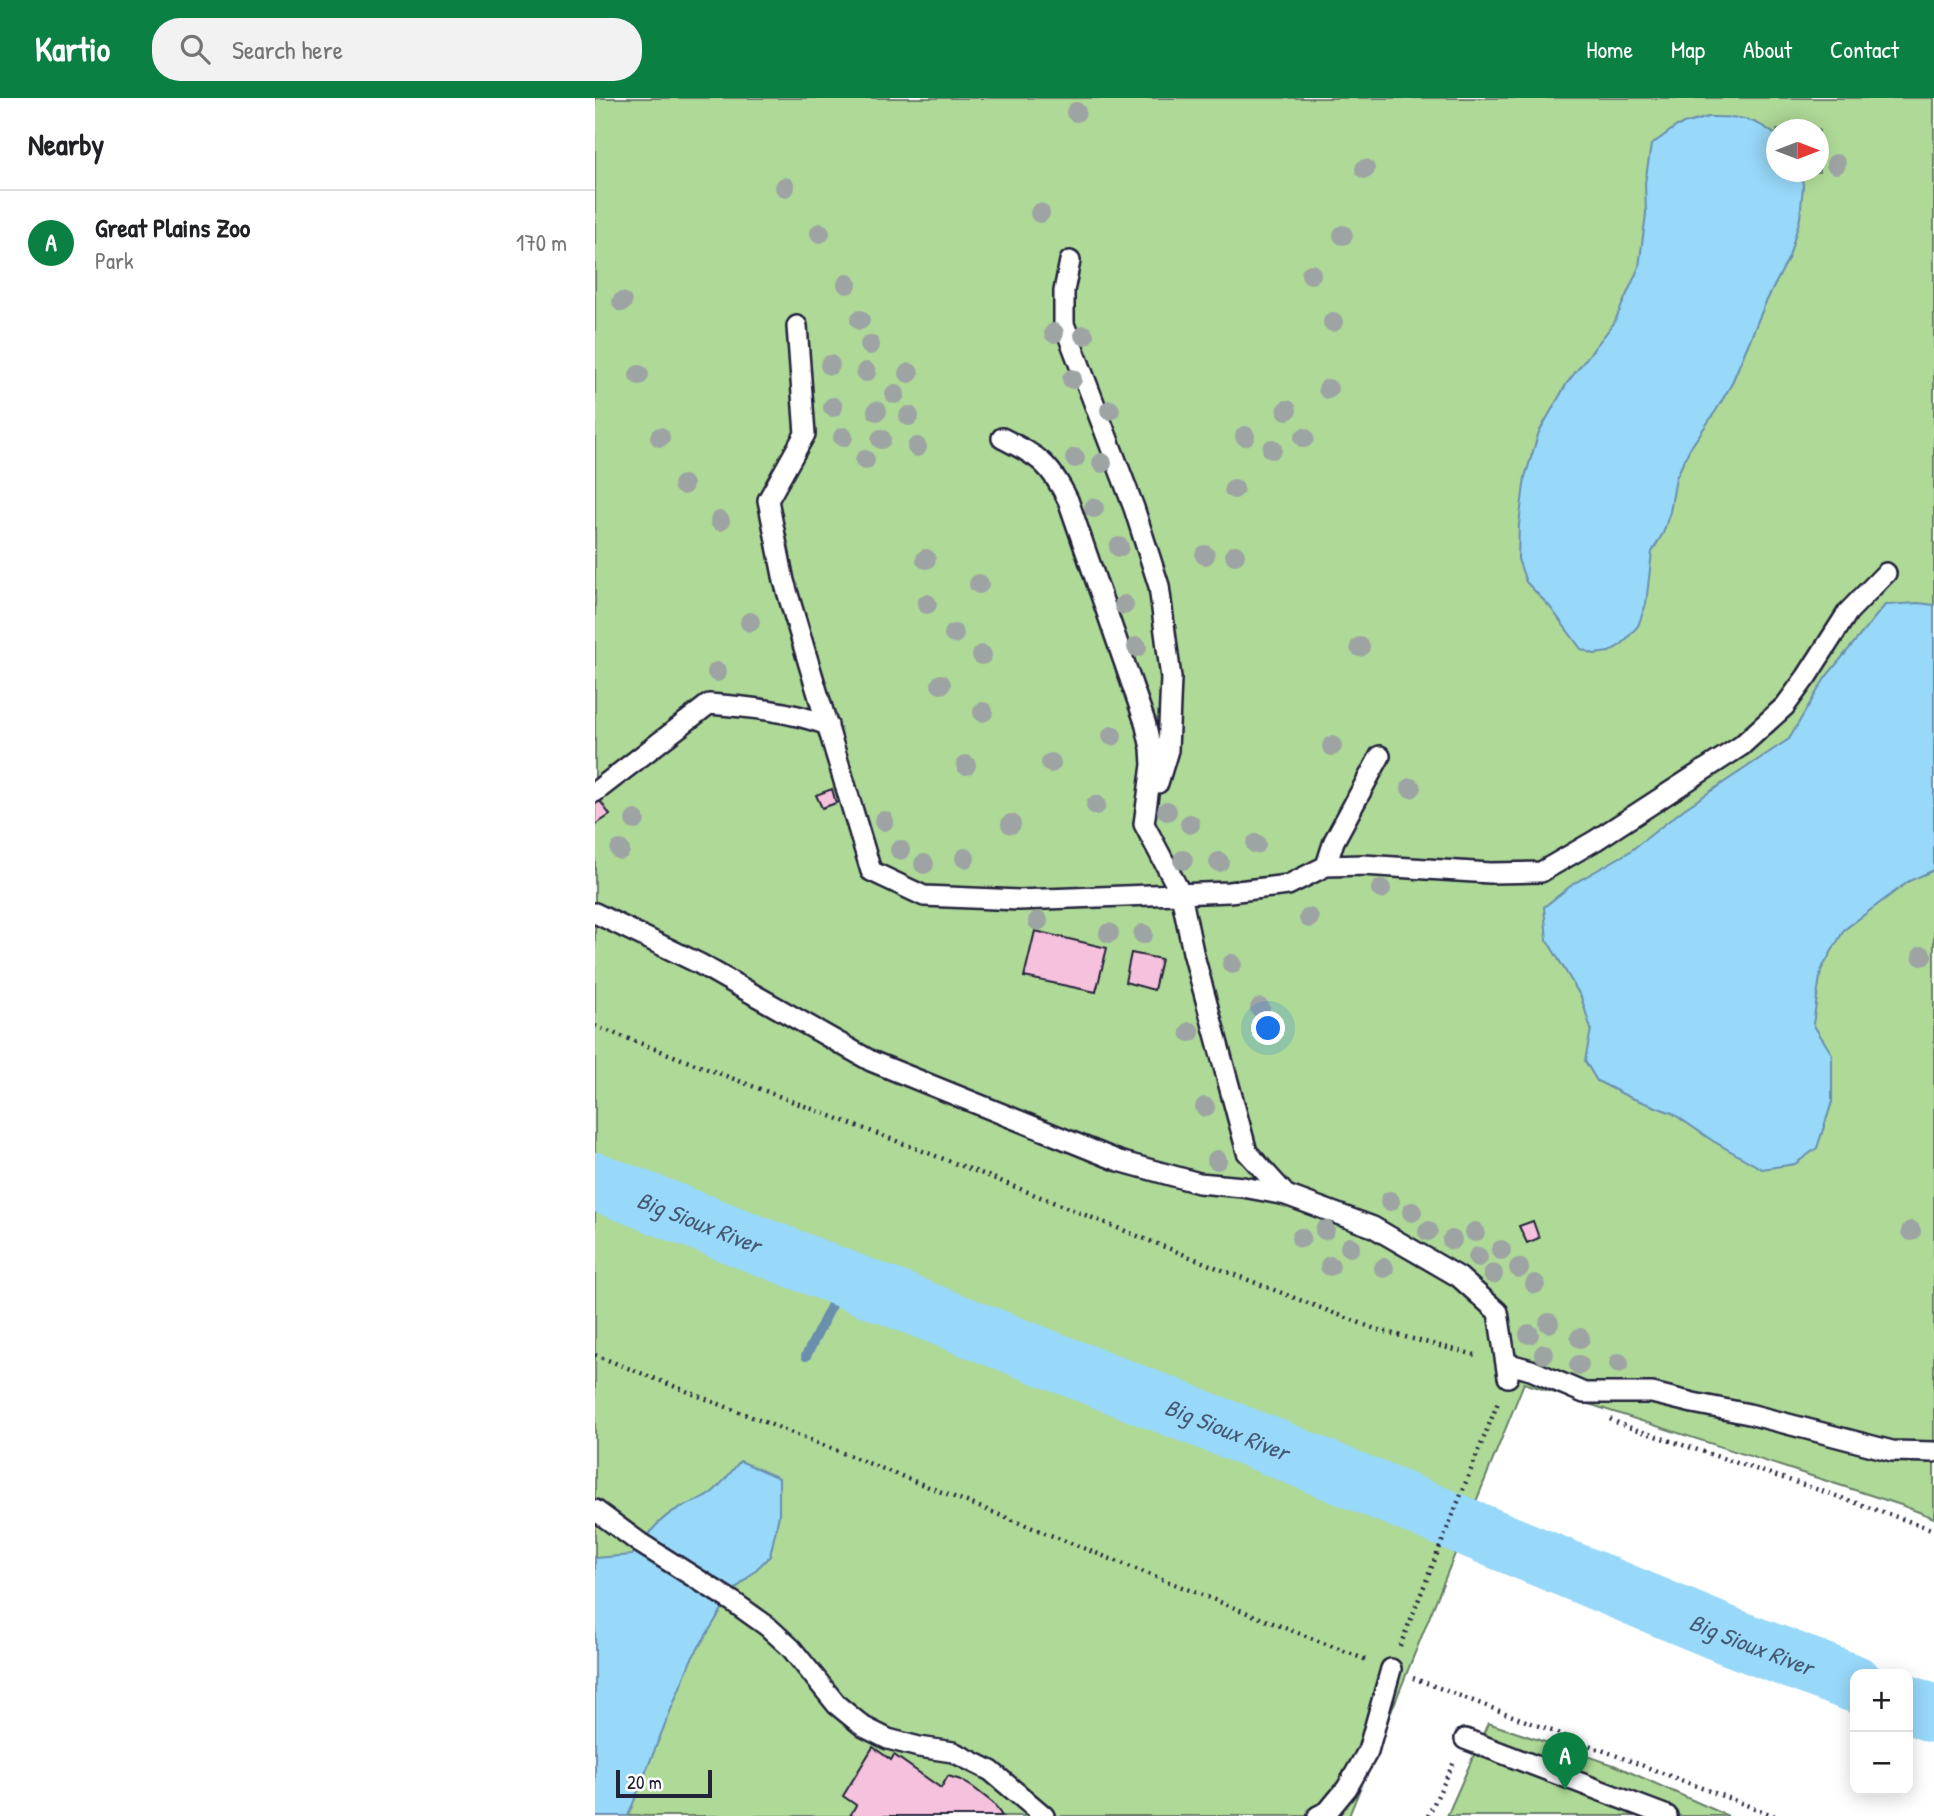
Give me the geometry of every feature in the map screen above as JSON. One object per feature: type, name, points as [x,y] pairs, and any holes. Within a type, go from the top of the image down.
[{"type":"lane","points":[[1070,261],[1064,291],[1064,324],[1134,508],[1159,586],[1171,678],[1168,750]]},
{"type":"lane","points":[[797,327],[805,434],[768,500],[784,582],[871,871],[924,896],[1019,900],[1229,892],[1289,885],[1326,866],[1363,865],[1490,873],[1541,872],[1596,840],[1741,746],[1785,706],[1848,612],[1886,573]]},
{"type":"lane","points":[[1002,438],[1044,462],[1058,479],[1068,500],[1145,722],[1152,765],[1145,824],[1181,894],[1193,952],[1247,1152],[1286,1195]]},
{"type":"lane","points":[[595,792],[709,704],[755,707],[809,718],[828,725]]},
{"type":"lane","points":[[1145,824],[1168,750],[1186,718]]},
{"type":"lane","points":[[1326,866],[1334,841],[1380,756]]},
{"type":"lane","points":[[595,914],[700,964],[871,1061],[1119,1161],[1199,1183],[1286,1195],[1373,1227],[1459,1277],[1498,1312],[1507,1370],[1531,1370],[1584,1393],[1652,1393],[1749,1414],[1892,1451],[1934,1452]]},
{"type":"lane","points":[[595,1510],[640,1543],[767,1626],[791,1648],[837,1705],[864,1727],[888,1739],[954,1752],[991,1771],[1044,1816]]},
{"type":"lane","points":[[1318,1816],[1328,1811],[1347,1788],[1368,1751],[1391,1669]]},
{"type":"lane","points":[[1465,1740],[1667,1816]]},
{"type":"path","points":[[595,1026],[1378,1330],[1507,1370],[1391,1669]]},
{"type":"path","points":[[595,1355],[1391,1669],[1775,1816]]},
{"type":"path","points":[[1584,1393],[1594,1411],[1622,1425],[1934,1530]]},
{"type":"green space","points":[[595,98],[1934,98],[1934,1518],[1524,1383],[1349,1816],[595,1816]]},
{"type":"green space","points":[[1488,1723],[1614,1765],[1728,1816],[1447,1816]]},
{"type":"water","points":[[1708,117],[1728,117],[1744,119],[1766,129],[1766,182],[1802,182],[1800,218],[1789,257],[1765,304],[1731,385],[1689,450],[1676,478],[1670,512],[1663,533],[1652,552],[1646,604],[1638,626],[1622,644],[1609,652],[1594,654],[1581,649],[1550,607],[1526,582],[1518,559],[1525,477],[1539,432],[1567,383],[1614,323],[1639,267],[1646,214],[1645,183],[1651,145],[1677,126]]},
{"type":"water","points":[[1885,605],[1934,605],[1934,870],[1909,881],[1844,930],[1821,970],[1813,1024],[1832,1054],[1832,1102],[1817,1148],[1795,1164],[1762,1169],[1713,1141],[1672,1113],[1629,1097],[1597,1081],[1585,1061],[1591,1029],[1581,997],[1547,940],[1544,907],[1573,884],[1629,852],[1684,809],[1789,739],[1825,678]]},
{"type":"water","points":[[740,1461],[779,1478],[779,1515],[770,1556],[732,1593],[691,1660],[628,1816],[595,1816],[595,1558],[632,1555],[665,1517],[710,1494]]},
{"type":"building","points":[[832,789],[836,803],[822,808],[816,795]]},
{"type":"building","points":[[598,798],[610,815],[595,825],[595,800]]},
{"type":"building","points":[[1035,931],[1107,948],[1096,992],[1024,977]]},
{"type":"building","points":[[1131,953],[1161,959],[1154,990],[1125,982]]},
{"type":"building","points":[[1533,1221],[1539,1238],[1527,1243],[1519,1226]]},
{"type":"building","points":[[873,1747],[891,1760],[894,1755],[941,1788],[948,1776],[961,1780],[993,1803],[1002,1816],[850,1816],[856,1805],[843,1796]]},
{"type":"waterway","name":"Big Sioux River","points":[[595,1181],[1278,1449],[1729,1636],[1850,1682]]},
{"type":"waterway","points":[[806,1356],[845,1279]]},
{"type":"waterway","name":"Big Sioux River","points":[[1913,1706],[1934,1714]]},
{"type":"place","name":"Great Plains Zoo","points":[[1565,1790]]}]
